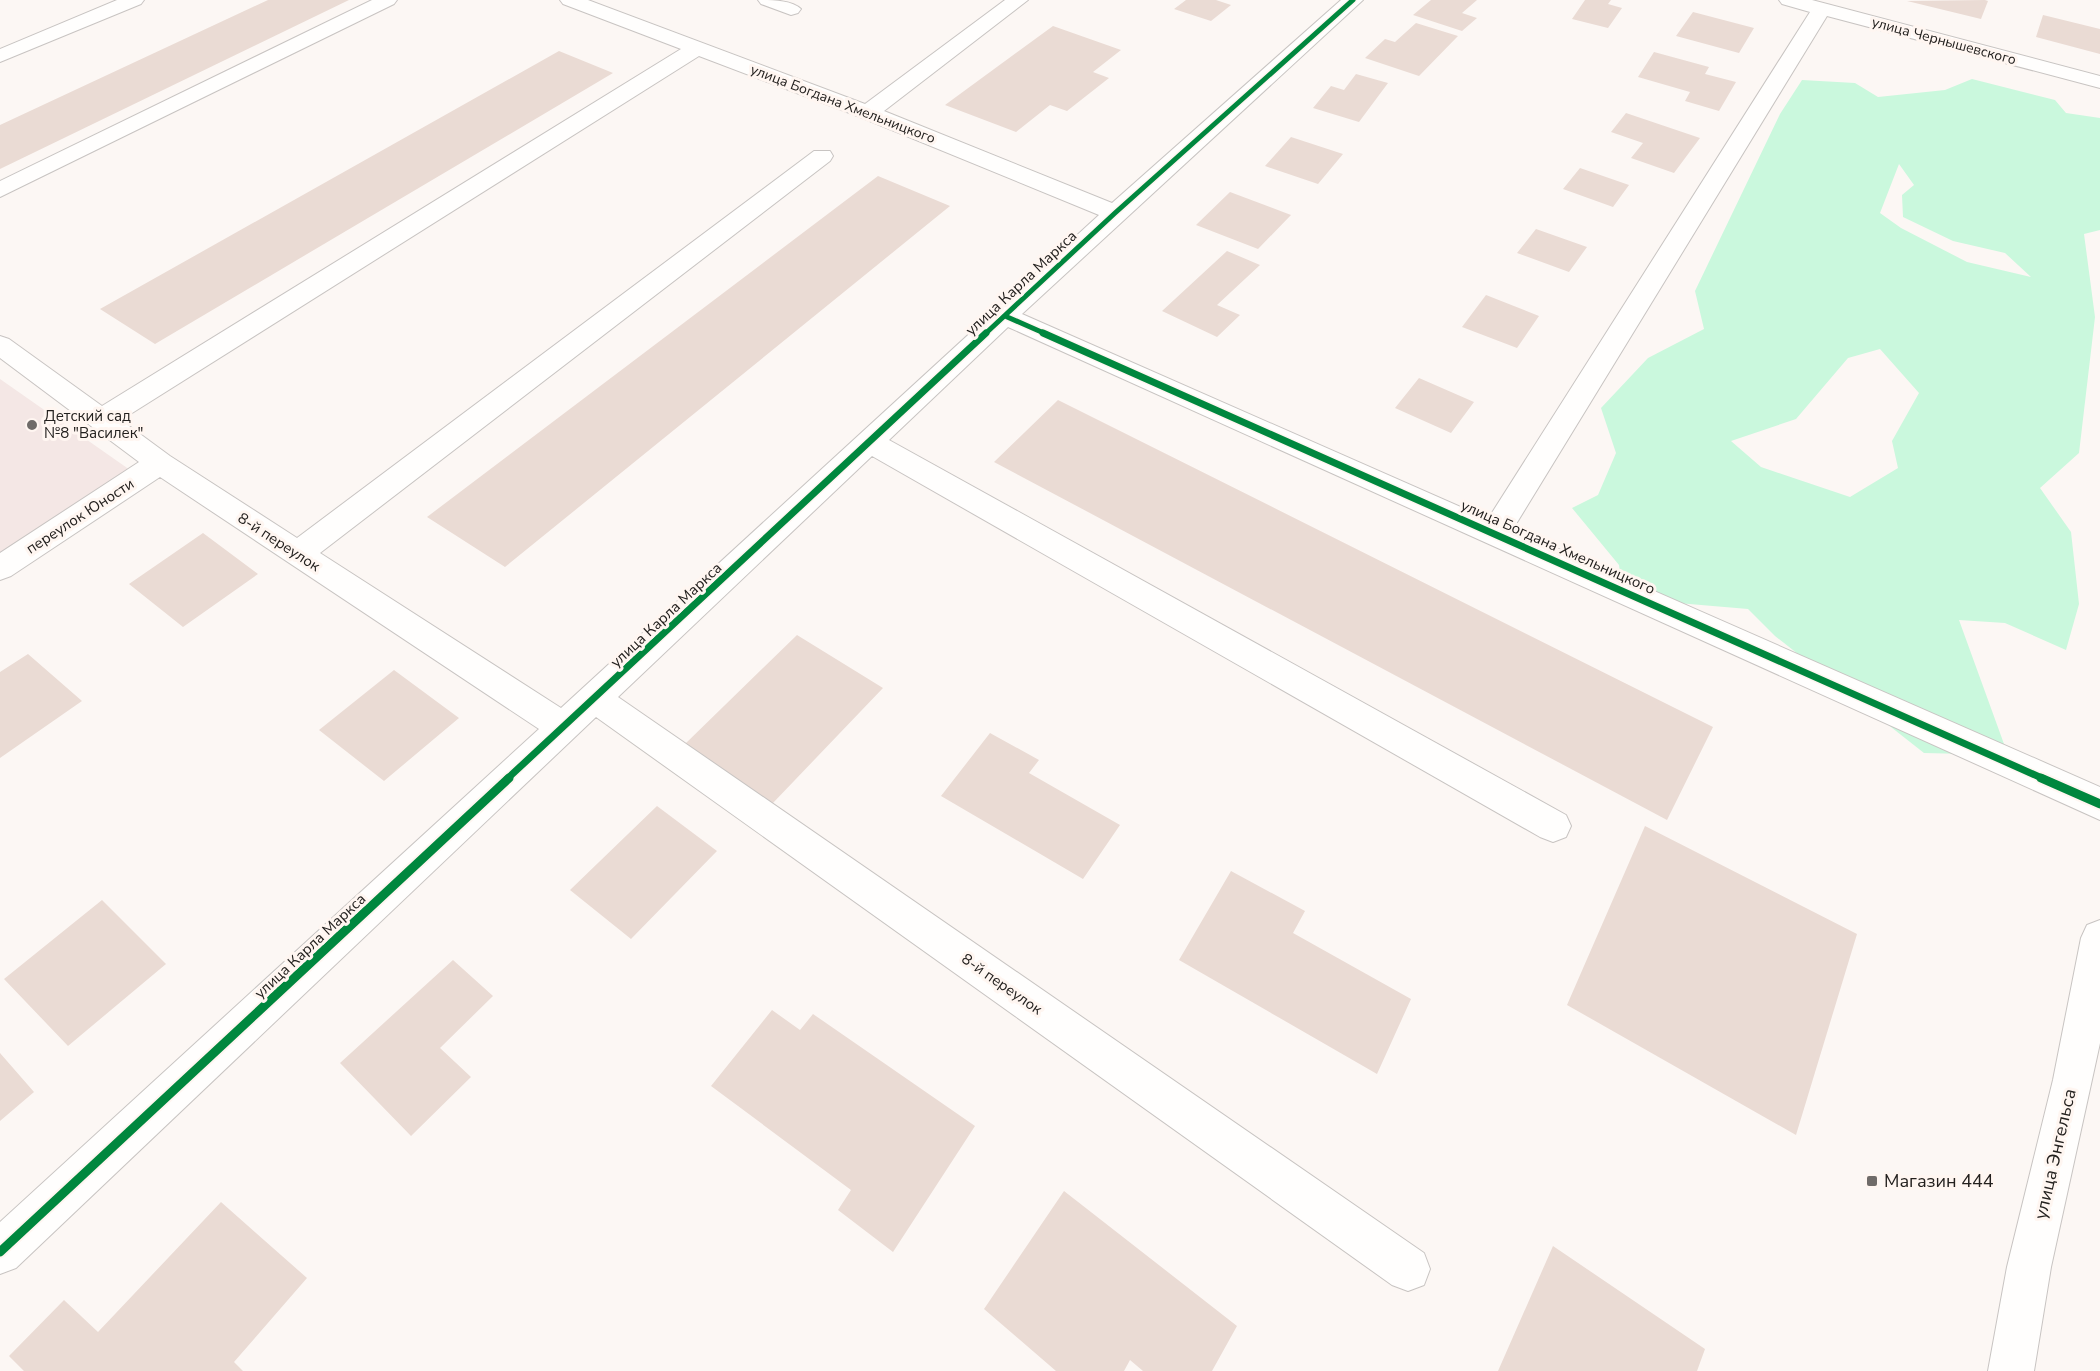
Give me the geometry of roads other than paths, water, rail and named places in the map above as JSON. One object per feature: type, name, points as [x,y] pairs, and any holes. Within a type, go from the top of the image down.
[{"type":"street","points":[[0,56],[134,0]]},
{"type":"street","points":[[0,190],[387,0]]},
{"type":"street","name":"улица Богдана Хмельницкого","points":[[570,0],[868,112],[1115,213]]},
{"type":"street","points":[[768,0],[791,9]]},
{"type":"street","points":[[868,112],[1018,0]]},
{"type":"street","name":"улица Карла Маркса","points":[[0,1252],[565,728],[1115,213],[1353,0]]},
{"type":"street","name":"улица Чернышевского","points":[[1789,0],[2100,82]]},
{"type":"street","points":[[1495,533],[1822,9]]},
{"type":"street","points":[[101,420],[697,48]]},
{"type":"street","points":[[297,554],[822,156]]},
{"type":"street","name":"улица Богдана Хмельницкого","points":[[1005,316],[2100,804]]},
{"type":"street","name":"8-й переулок","points":[[0,345],[160,463],[565,728]]},
{"type":"street","points":[[870,442],[1553,826]]},
{"type":"street","name":"переулок Юности","points":[[0,568],[160,463]]},
{"type":"street","name":"8-й переулок","points":[[596,699],[1408,1269]]},
{"type":"street","name":"улица Энгельса","points":[[2011,1371],[2028,1267],[2073,1080],[2100,938]]},
{"type":"place","name":"Детский сад №8 \"Василек\"","points":[[32,425]]},
{"type":"place","name":"Магазин 444","points":[[1872,1181]]}]
